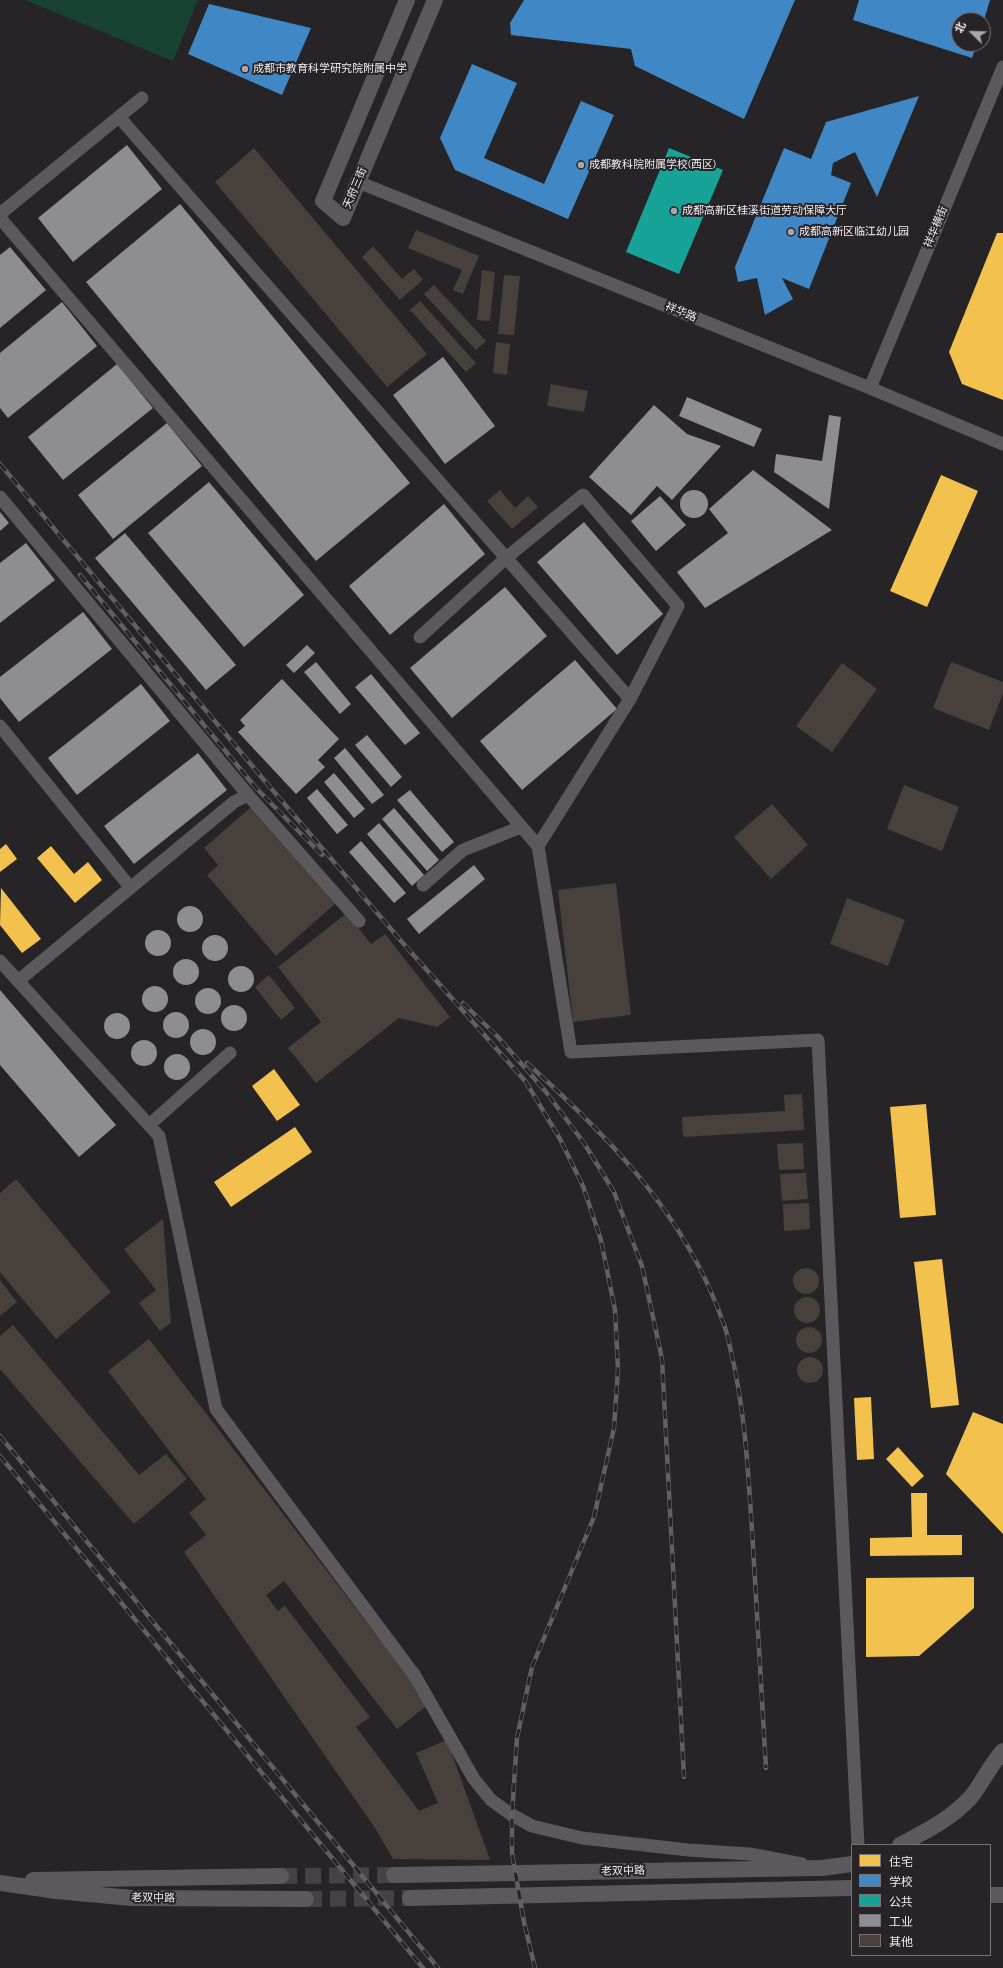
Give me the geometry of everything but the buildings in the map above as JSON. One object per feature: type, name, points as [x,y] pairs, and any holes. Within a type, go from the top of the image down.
[{"type":"street","name":"天府三街","points":[[407,0],[323,201],[343,218],[435,0]]},
{"type":"street","name":"祥华横街","points":[[870,388],[1003,67]]},
{"type":"street","points":[[0,214],[142,98]]},
{"type":"street","points":[[119,117],[630,699]]},
{"type":"street","name":"祥华路","points":[[358,182],[870,388],[1003,444]]},
{"type":"street","points":[[0,218],[538,846],[571,1052],[818,1040],[858,1844]]},
{"type":"street","points":[[420,637],[506,558],[583,495],[678,606],[630,699],[538,846]]},
{"type":"street","points":[[0,497],[248,795],[359,921]]},
{"type":"street","points":[[0,726],[130,887]]},
{"type":"street","points":[[18,981],[234,802],[248,795]]},
{"type":"street","points":[[423,885],[463,850],[521,827]]},
{"type":"street","points":[[0,961],[159,1136],[216,1409],[415,1676],[474,1779],[492,1800],[512,1815],[532,1826],[582,1838],[688,1850],[750,1854],[822,1868]]},
{"type":"street","points":[[150,1125],[230,1053]]},
{"type":"street","points":[[902,1844],[948,1819],[971,1796],[994,1761],[1003,1751]]},
{"type":"street","name":"老双中路","points":[[394,1875],[822,1868],[851,1864]]},
{"type":"street","name":"老双中路","points":[[0,1882],[122,1878],[281,1876]]},
{"type":"street","name":"老双中路","points":[[0,1882],[56,1892],[132,1898],[306,1900]]},
{"type":"street","name":"老双中路","points":[[410,1898],[851,1888]]},
{"type":"street","points":[[991,1895],[1003,1894]]},
{"type":"green space","points":[[25,0],[198,0],[173,61]]},
{"type":"tunnel","points":[[281,1876],[394,1875]]},
{"type":"tunnel","points":[[306,1899],[410,1898]]},
{"type":"railway","points":[[0,464],[264,780],[402,942],[526,1082],[560,1139],[583,1186],[601,1240],[615,1310],[618,1370],[614,1428],[594,1517],[532,1667],[517,1738],[512,1815],[512,1853],[524,1922],[535,1968]]},
{"type":"railway","points":[[80,575],[256,788],[322,855]]},
{"type":"railway","points":[[463,1003],[498,1037],[546,1092],[584,1143],[614,1192],[642,1266],[662,1359],[684,1777]]},
{"type":"railway","points":[[527,1063],[558,1091],[615,1149],[642,1180],[666,1212],[688,1247],[707,1283],[726,1329],[736,1374],[743,1418],[752,1530],[766,1768]]},
{"type":"railway","points":[[0,1436],[438,1968]]},
{"type":"railway","points":[[0,1456],[423,1968]]},
{"type":"place","name":"成都市教育科学研究院附属中学","points":[[245,69]]},
{"type":"place","name":"成都教科院附属学校(西区)","points":[[581,165]]},
{"type":"place","name":"成都高新区桂溪街道劳动保障大厅","points":[[674,211]]},
{"type":"place","name":"成都高新区临江幼儿园","points":[[791,232]]}]
